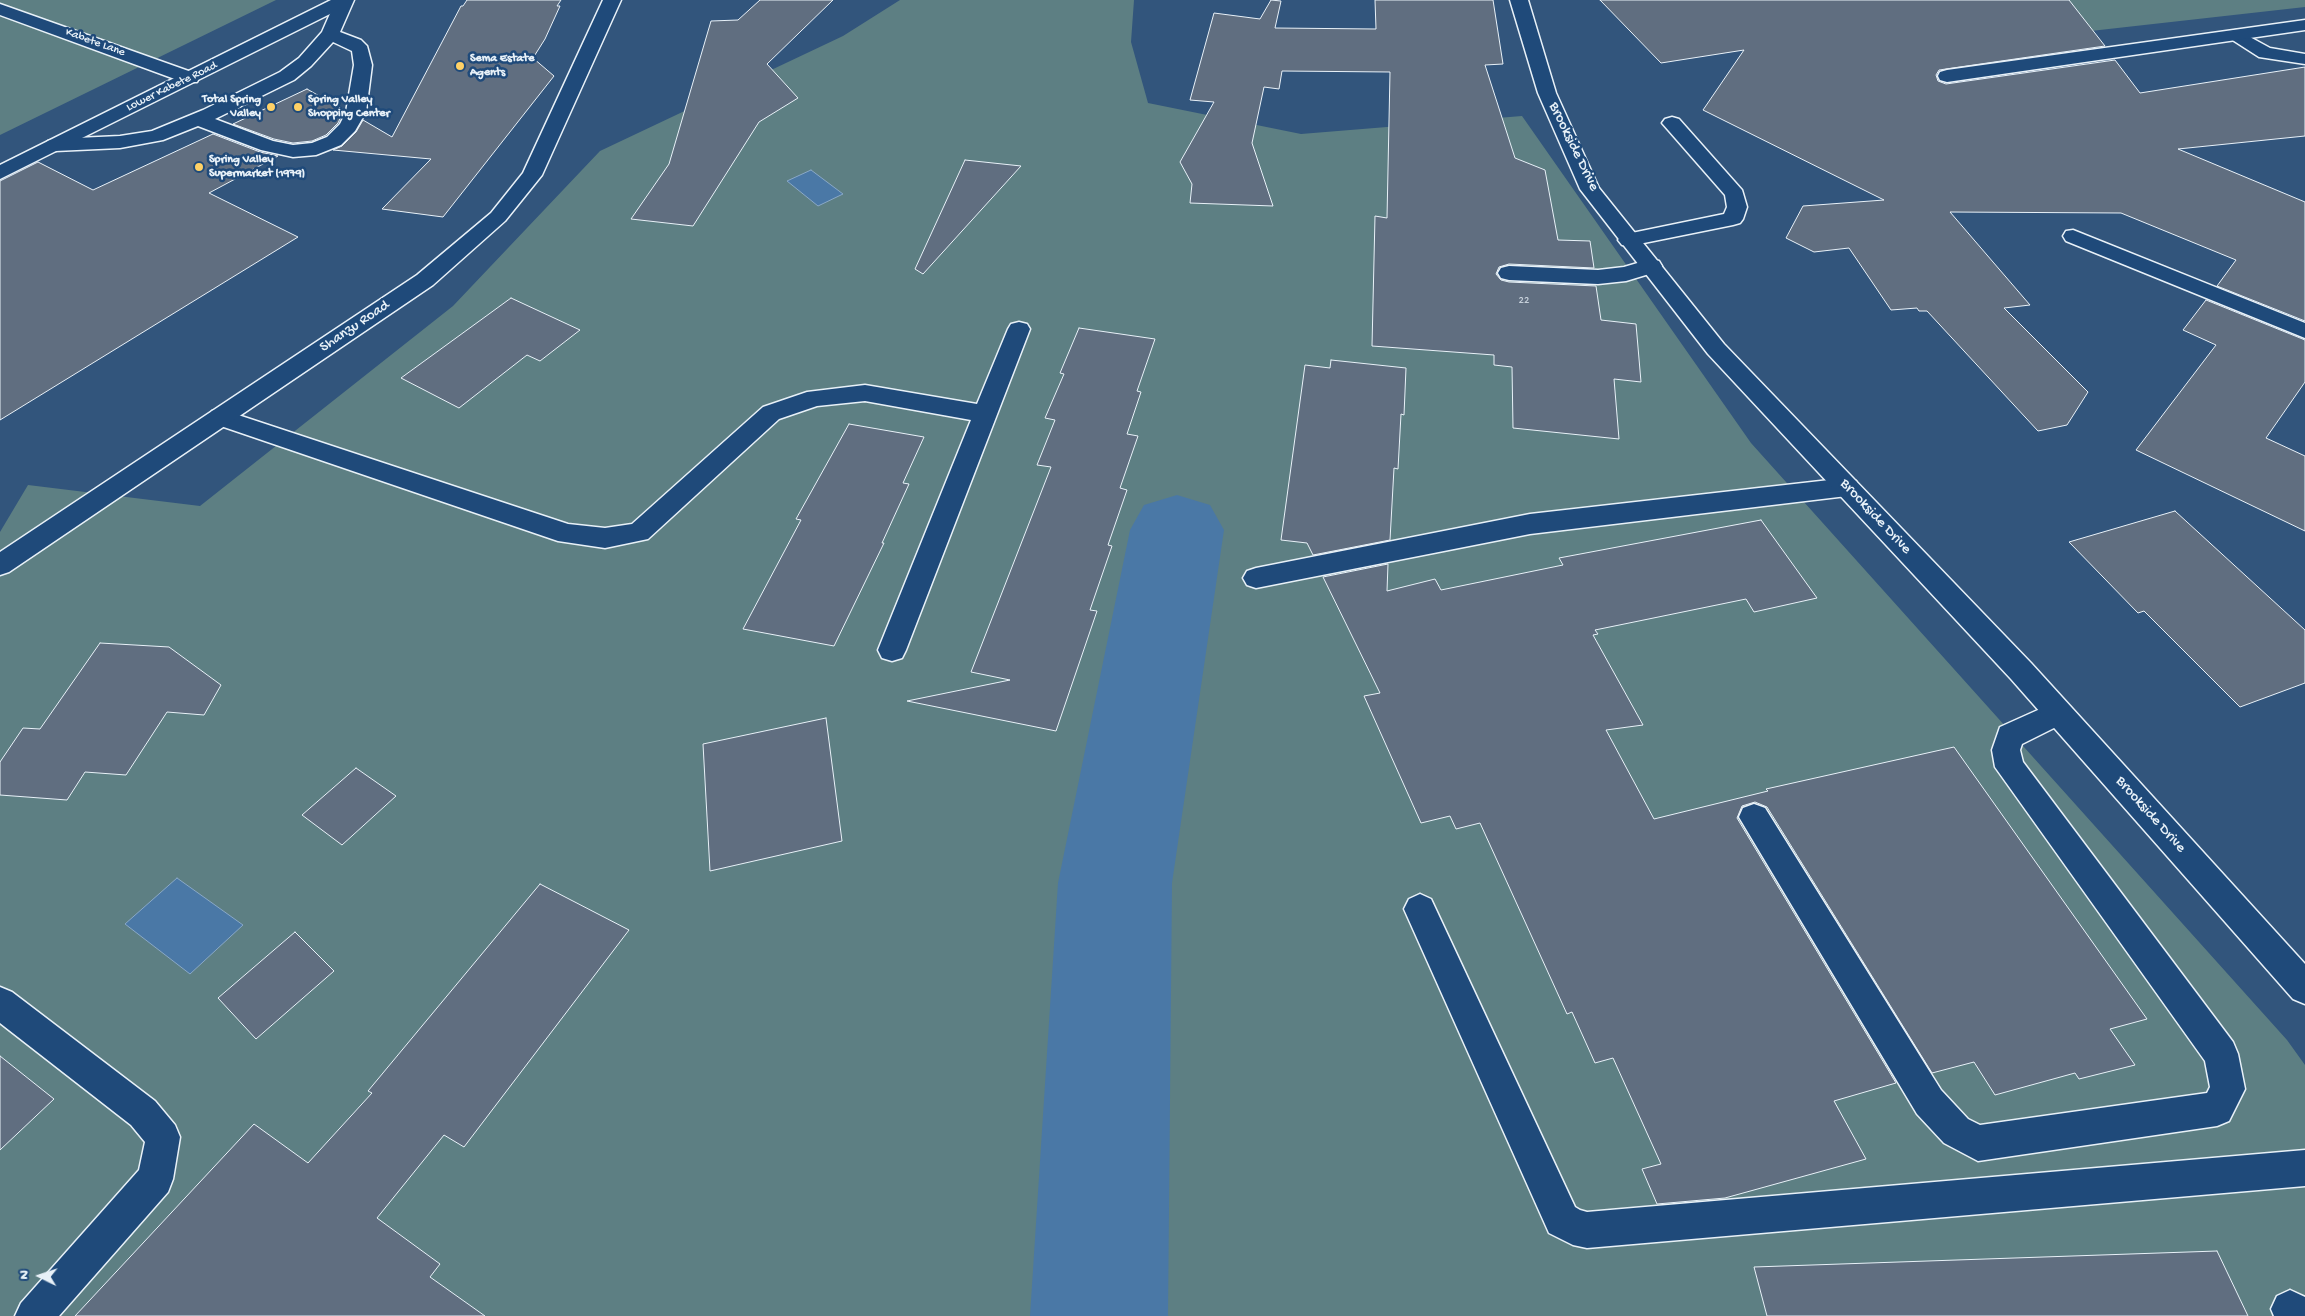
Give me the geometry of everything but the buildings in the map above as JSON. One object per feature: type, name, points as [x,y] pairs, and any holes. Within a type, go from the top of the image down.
[{"type":"street","points":[[55,145],[120,142],[156,136],[199,119],[287,76],[305,62],[330,34],[344,0]]},
{"type":"street","name":"Lower Kabete Road","points":[[0,173],[344,0]]},
{"type":"street","name":"Shanzu Road","points":[[0,565],[425,280],[498,217],[532,175],[612,0]]},
{"type":"street","name":"Brookside Drive","points":[[1519,0],[1547,94],[1590,189],[1629,240],[1716,349],[2058,713],[2305,988]]},
{"type":"street","name":"Kabete Lane","points":[[1,10],[190,78]]},
{"type":"street","points":[[1947,76],[2305,25]]},
{"type":"street","points":[[199,119],[268,146],[293,151],[316,149],[334,140],[348,127],[356,112],[363,65],[361,50],[356,44],[330,34]]},
{"type":"street","points":[[2237,35],[2265,53],[2305,59]]},
{"type":"street","points":[[1629,240],[1733,219],[1737,207],[1735,194],[1672,123]]},
{"type":"street","points":[[2072,236],[2305,331]]},
{"type":"street","points":[[1509,273],[1598,277],[1626,274],[1651,266]]},
{"type":"street","points":[[892,650],[1019,330]]},
{"type":"street","points":[[220,417],[568,534],[605,538],[639,532],[771,413],[815,398],[865,393],[985,414]]},
{"type":"street","points":[[1256,578],[1530,524],[1847,487]]},
{"type":"street","points":[[1754,817],[1929,1102],[1956,1131],[1978,1143],[2217,1109],[2228,1089],[2221,1054],[2010,767],[2006,750],[2010,736],[2058,713]]},
{"type":"street","points":[[1420,909],[1562,1220],[1573,1227],[1586,1230],[2305,1168]]},
{"type":"street","points":[[0,1003],[143,1113],[164,1137],[156,1179],[34,1316]]},
{"type":"green space","points":[[0,0],[276,0],[0,135]]},
{"type":"green space","points":[[900,0],[1134,0],[1131,42],[1148,103],[1301,134],[1522,116],[1751,443],[2287,1040],[2305,1065],[2305,1316],[0,1316],[0,532],[28,485],[200,506],[453,306],[600,151],[843,36]]},
{"type":"green space","points":[[1898,0],[2305,0],[2305,7],[1930,49]]},
{"type":"water","points":[[811,170],[843,194],[818,206],[787,181]]},
{"type":"water","points":[[177,878],[243,925],[190,974],[125,924]]},
{"type":"waterway","points":[[1099,1316],[1115,883],[1177,530]]},
{"type":"place","name":"Sema Estate Agents","points":[[460,66]]},
{"type":"place","name":"Total Spring Valley","points":[[271,107]]},
{"type":"place","name":"Spring Valley Shopping Center","points":[[298,107]]},
{"type":"place","name":"Spring Valley Supermarket (1979)","points":[[199,167]]}]
